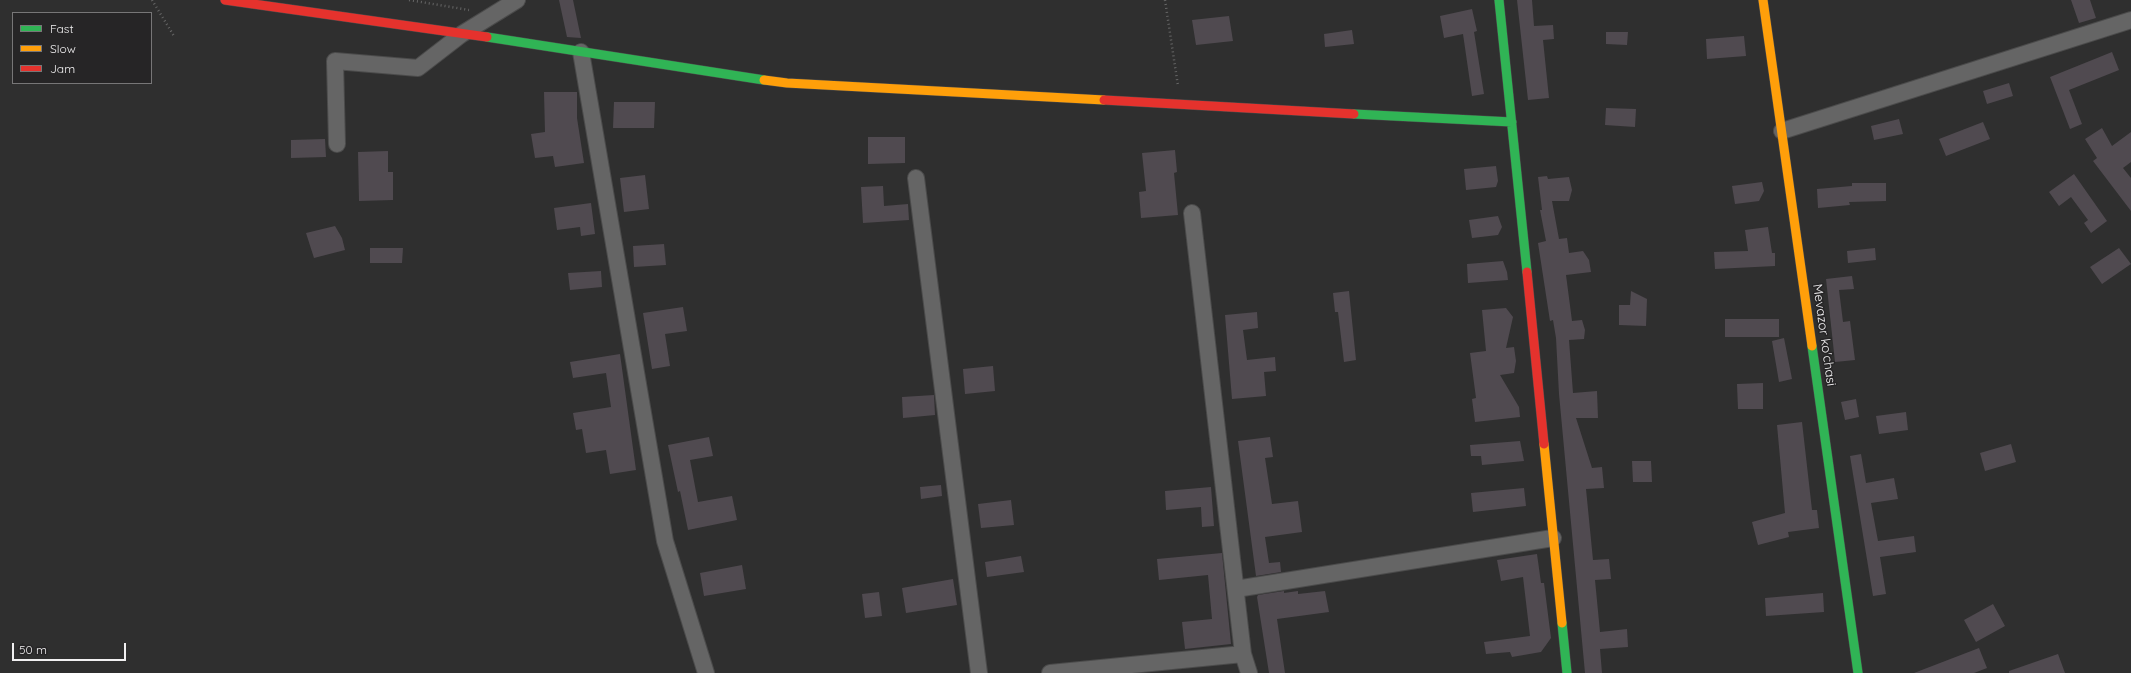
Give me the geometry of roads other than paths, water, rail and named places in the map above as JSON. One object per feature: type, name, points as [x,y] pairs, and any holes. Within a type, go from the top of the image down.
[{"type":"street","points":[[225,0],[787,83],[1512,122]]},
{"type":"street","points":[[337,144],[335,61],[418,68],[462,34],[517,0]]},
{"type":"street","points":[[1499,0],[1568,673]]},
{"type":"street","name":"Mevazor ko'chasi","points":[[1763,0],[1858,673]]},
{"type":"street","points":[[1782,130],[2131,20]]},
{"type":"street","points":[[582,52],[665,541],[706,673]]},
{"type":"street","points":[[916,178],[979,673]]},
{"type":"street","points":[[1192,213],[1243,654],[1248,673]]},
{"type":"street","points":[[1236,589],[1553,538]]},
{"type":"street","points":[[1050,673],[1243,654]]}]
